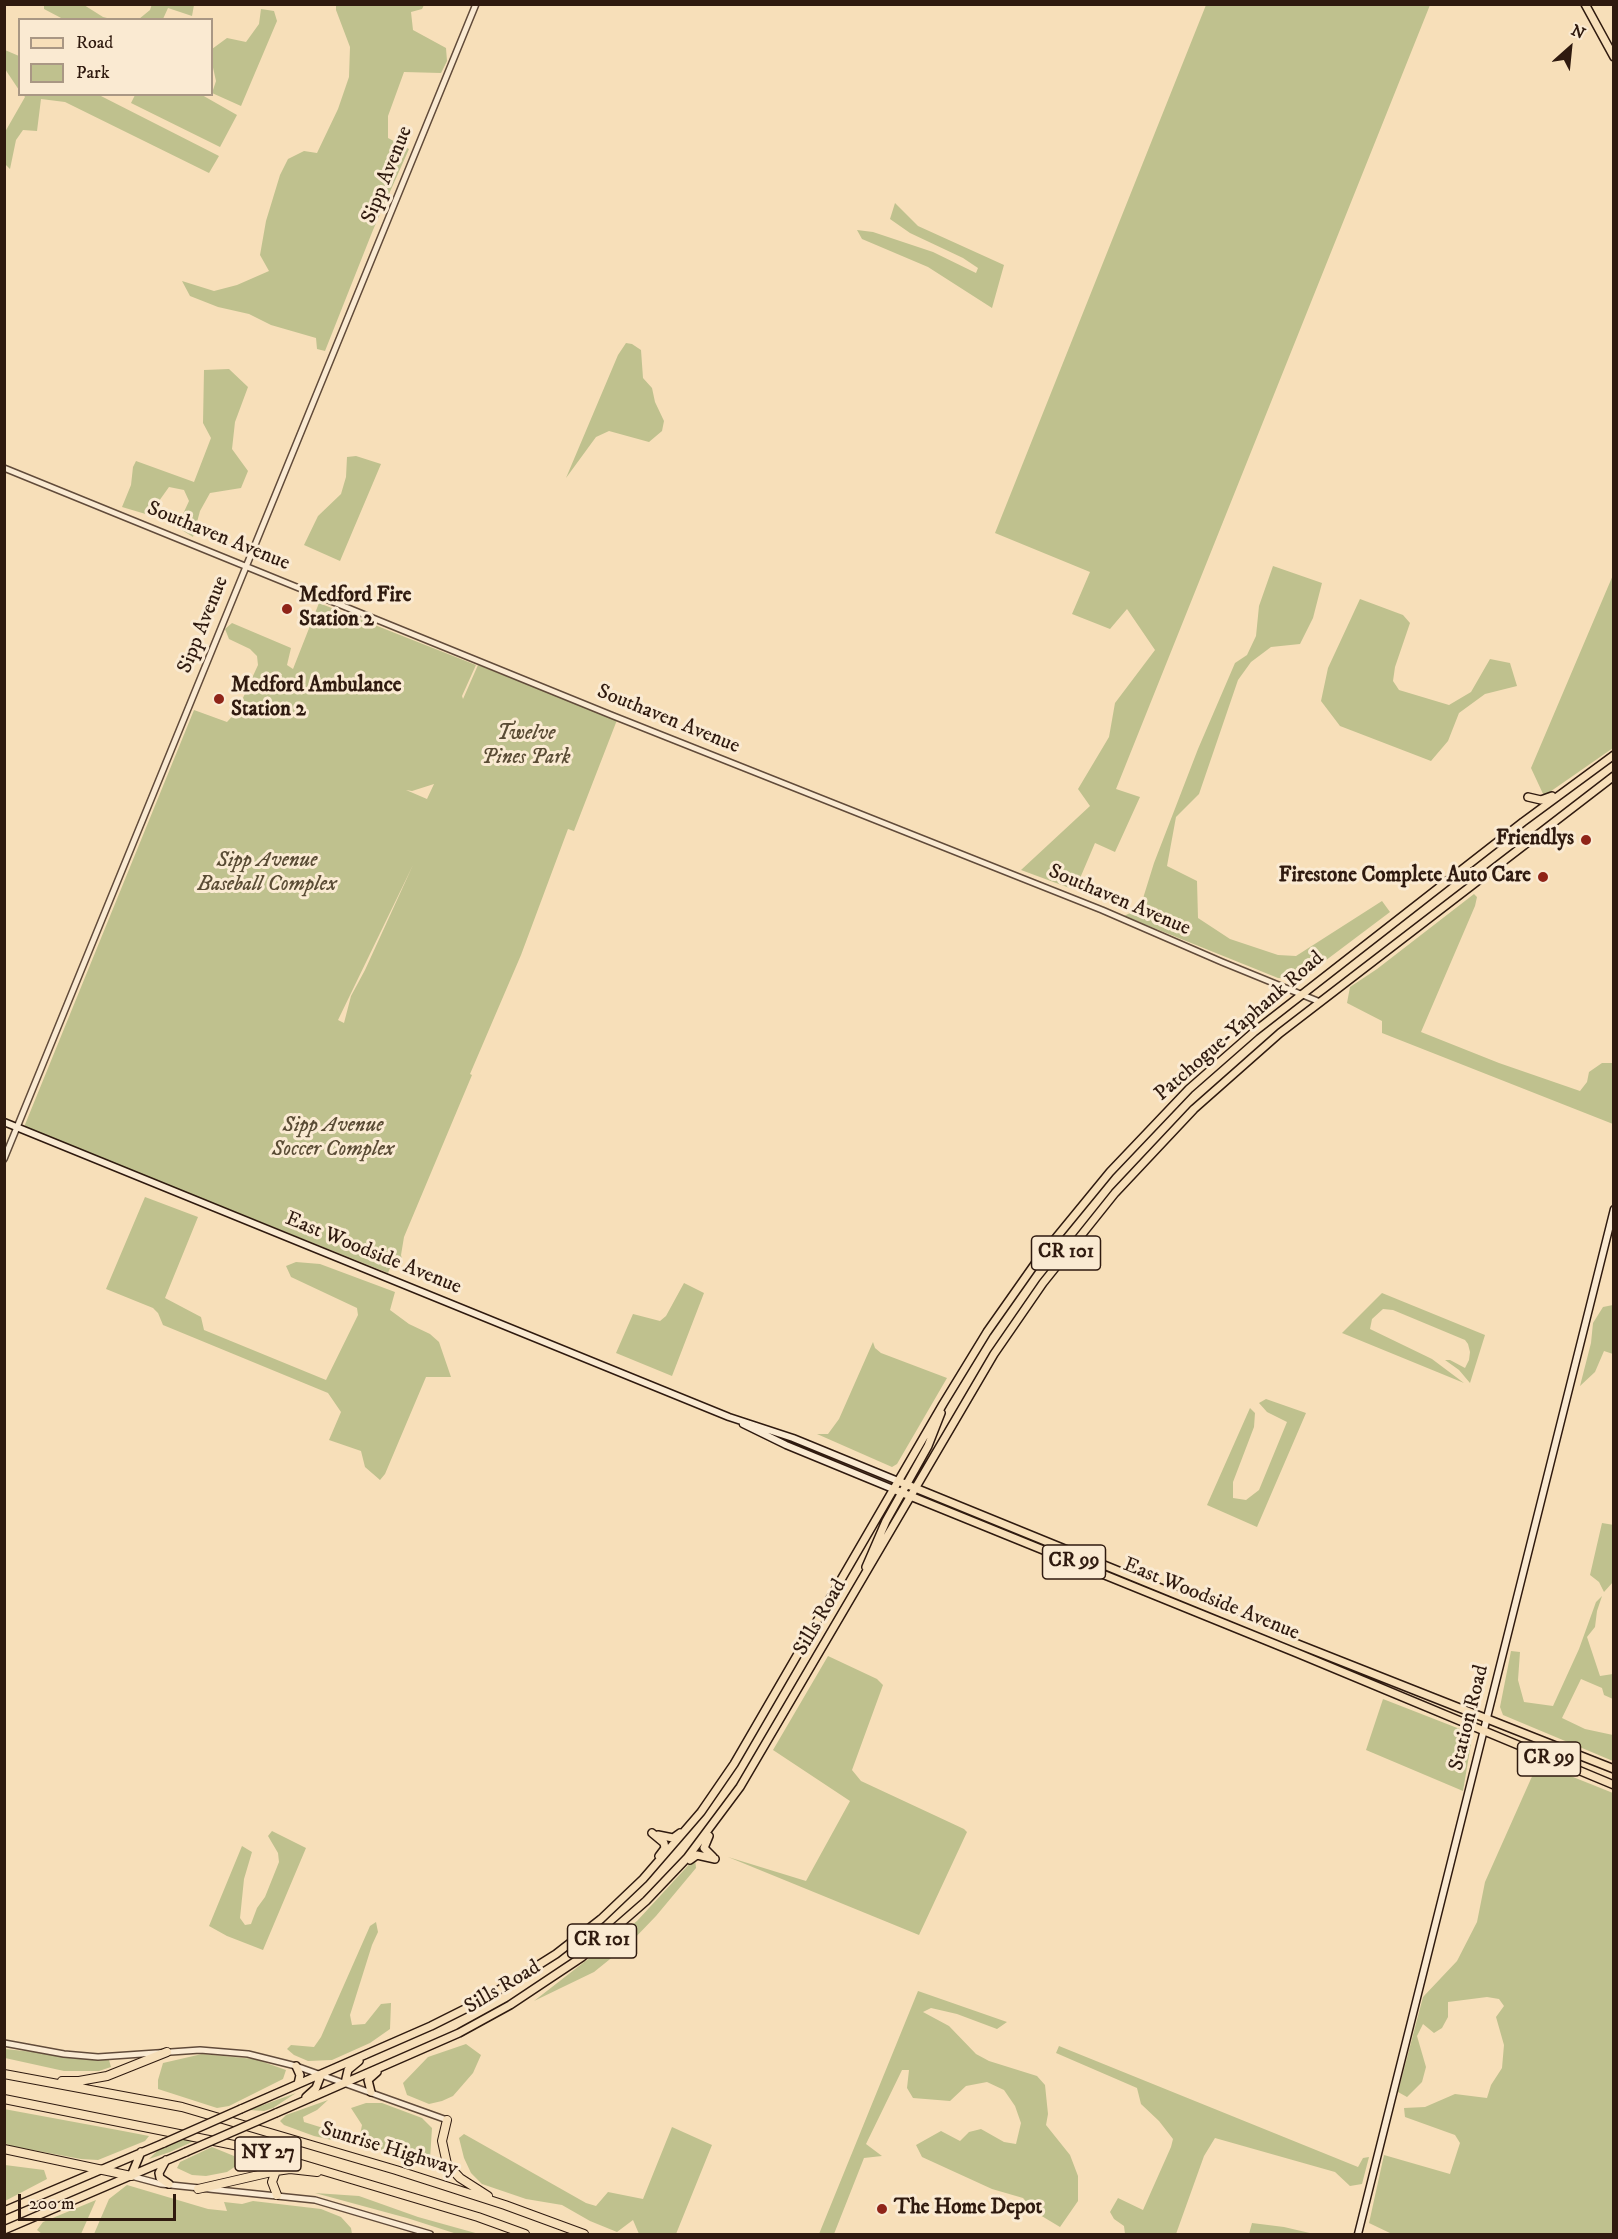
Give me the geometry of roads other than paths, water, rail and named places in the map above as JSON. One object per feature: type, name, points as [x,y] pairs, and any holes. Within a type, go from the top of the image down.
[{"type":"highway","points":[[42,2081],[79,2081],[107,2076],[167,2052]]},
{"type":"highway","name":"Sunrise Highway","points":[[4,2074],[182,2107],[505,2205],[584,2235]]},
{"type":"highway","name":"Sunrise Highway","points":[[4,2099],[244,2147],[478,2217],[525,2235]]},
{"type":"highway","points":[[447,2120],[442,2136],[442,2147],[451,2169],[466,2183],[505,2205]]},
{"type":"highway","points":[[4,2149],[131,2176]]},
{"type":"highway","points":[[198,2189],[290,2169],[337,2174]]},
{"type":"highway","points":[[276,2171],[272,2182],[278,2195]]},
{"type":"main road","points":[[1585,4],[1614,57]]},
{"type":"main road","name":"Patchogue-Yaphank Road","points":[[898,1481],[987,1332],[1020,1285],[1066,1224],[1110,1172],[1189,1089],[1301,994],[1614,755]]},
{"type":"main road","name":"Patchogue-Yaphank Road","points":[[915,1488],[1009,1330],[1042,1283],[1140,1164],[1194,1109],[1258,1052],[1614,776]]},
{"type":"main road","points":[[1528,797],[1544,800],[1572,785]]},
{"type":"main road","name":"East Woodside Avenue","points":[[4,1122],[729,1417],[793,1438],[1300,1645],[1614,1769]]},
{"type":"main road","name":"Station Road","points":[[1358,2235],[1614,1209]]},
{"type":"main road","points":[[858,1586],[880,1533],[933,1433],[943,1404]]},
{"type":"main road","name":"East Woodside Avenue","points":[[729,1417],[778,1442],[1614,1785]]},
{"type":"main road","name":"Sills Road","points":[[4,2211],[457,2014],[508,1986],[563,1949],[621,1900],[663,1858],[701,1812],[748,1741],[898,1481]]},
{"type":"main road","name":"Sills Road","points":[[4,2230],[459,2033],[535,1990],[582,1957],[646,1901],[687,1858],[724,1811],[756,1763],[915,1488]]},
{"type":"main road","points":[[646,1901],[663,1890],[695,1856],[716,1859],[707,1852],[705,1845],[724,1811]]},
{"type":"main road","points":[[621,1900],[664,1850],[664,1843],[652,1833],[673,1838],[701,1812]]},
{"type":"main road","points":[[345,2083],[350,2067],[379,2049]]},
{"type":"main road","points":[[371,2092],[368,2085],[371,2076],[406,2056]]},
{"type":"main road","points":[[296,2066],[300,2075],[298,2084]]},
{"type":"main road","points":[[299,2103],[316,2088],[321,2074]]},
{"type":"main road","points":[[131,2176],[141,2152]]},
{"type":"main road","points":[[166,2160],[159,2174],[162,2180],[169,2184]]},
{"type":"street","name":"Sipp Avenue","points":[[4,1159],[476,4]]},
{"type":"street","name":"Southaven Avenue","points":[[4,468],[1102,910],[1320,1002]]},
{"type":"street","points":[[4,2043],[86,2056],[200,2050],[262,2056],[321,2074],[447,2120]]},
{"type":"street","points":[[131,2176],[150,2182],[198,2189],[278,2195],[326,2202],[430,2235]]},
{"type":"place","name":"Medford Fire Station 2","points":[[287,609]]},
{"type":"place","name":"Medford Ambulance Station 2","points":[[219,699]]},
{"type":"place","name":"Friendlys","points":[[1586,840]]},
{"type":"place","name":"Firestone Complete Auto Care","points":[[1543,877]]},
{"type":"place","name":"The Home Depot","points":[[882,2209]]},
{"type":"park label","name":"Twelve Pines Park","points":[[526,747]]},
{"type":"park label","name":"Sipp Avenue Baseball Complex","points":[[267,874]]},
{"type":"park label","name":"Sipp Avenue Soccer Complex","points":[[333,1139]]}]
